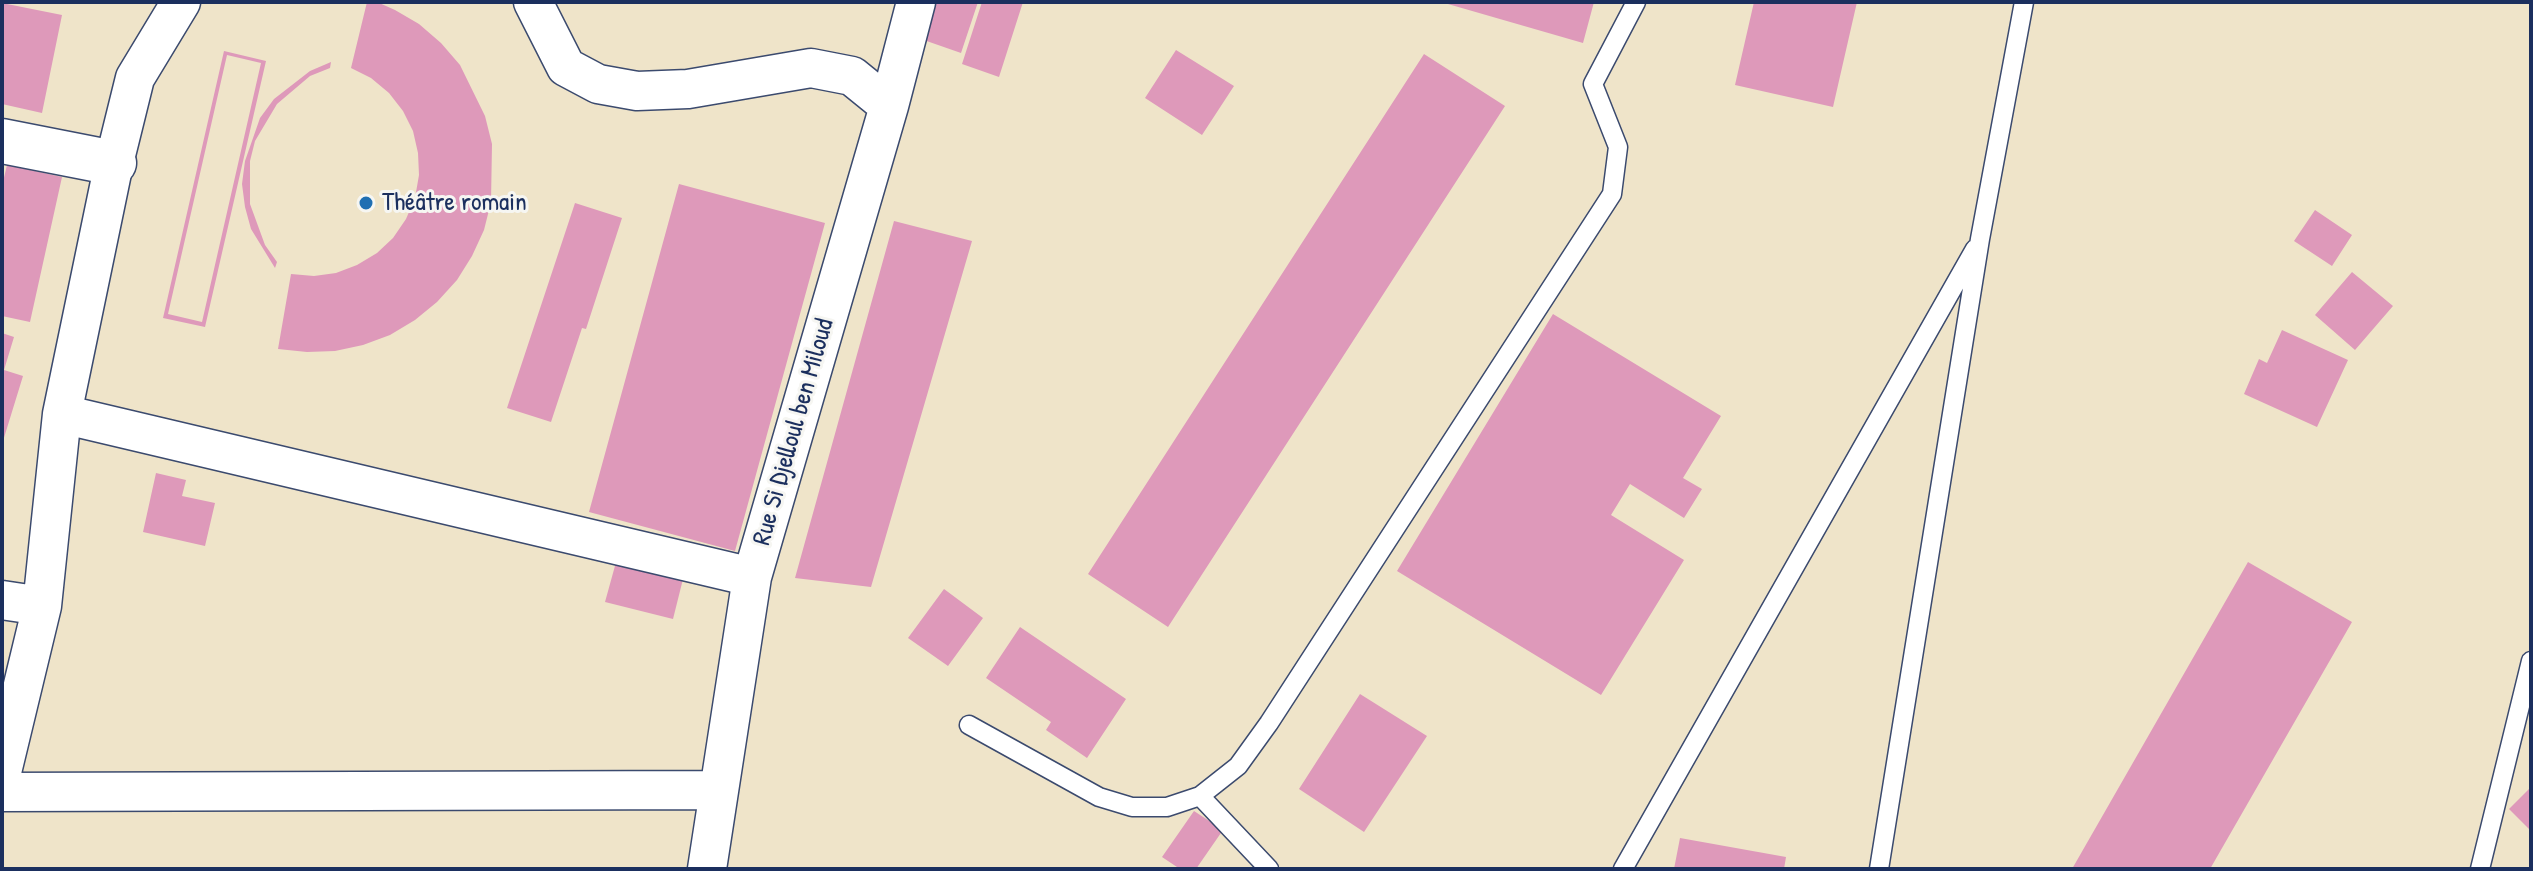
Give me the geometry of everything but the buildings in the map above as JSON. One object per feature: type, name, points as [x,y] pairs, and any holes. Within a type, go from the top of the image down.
[{"type":"street","points":[[533,2],[566,67],[598,84],[637,91],[688,89],[811,68],[852,76],[889,106]]},
{"type":"street","name":"Rue Si Djelloul ben Miloud","points":[[707,869],[752,577],[889,106],[916,2]]},
{"type":"street","points":[[2,772],[42,606],[62,414],[114,163],[135,78],[171,4]]},
{"type":"street","points":[[852,76],[902,53]]},
{"type":"street","points":[[2,141],[114,163]]},
{"type":"street","points":[[62,414],[752,577]]},
{"type":"street","points":[[2,600],[42,606]]},
{"type":"street","points":[[2,792],[719,790]]},
{"type":"lane","points":[[969,725],[1099,797],[1132,807],[1167,807],[1200,796],[1238,766],[1269,723],[1612,194],[1618,147],[1593,84],[1636,2]]},
{"type":"lane","points":[[1879,869],[1980,239],[2024,2]]},
{"type":"lane","points":[[1623,869],[1980,239]]},
{"type":"lane","points":[[2480,869],[2531,661]]},
{"type":"lane","points":[[1200,796],[1269,869]]},
{"type":"place","name":"Théâtre romain","points":[[366,203]]}]
